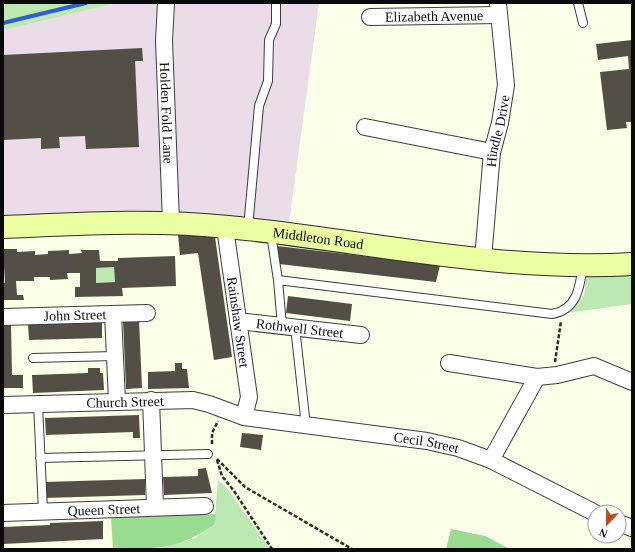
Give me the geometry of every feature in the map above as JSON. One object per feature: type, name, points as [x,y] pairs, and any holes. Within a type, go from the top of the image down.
[{"type":"main road","name":"Middleton Road","points":[[3,227],[171,222],[248,229],[483,260],[536,264],[632,264]]},
{"type":"street","name":"Holden Fold Lane","points":[[166,3],[164,41],[171,222]]},
{"type":"street","name":"Elizabeth Avenue","points":[[370,17],[499,9]]},
{"type":"street","name":"Hindle Drive","points":[[483,260],[492,152],[500,123],[506,84],[499,9]]},
{"type":"street","points":[[365,127],[492,152]]},
{"type":"street","name":"Rainshaw Street","points":[[227,227],[226,235],[249,397],[244,416]]},
{"type":"street","name":"John Street","points":[[3,317],[146,313]]},
{"type":"street","points":[[113,314],[117,401]]},
{"type":"street","name":"Rothwell Street","points":[[238,321],[361,335]]},
{"type":"street","points":[[449,363],[537,377],[554,375],[594,366],[632,382]]},
{"type":"street","points":[[491,460],[537,377]]},
{"type":"street","points":[[151,400],[155,507]]},
{"type":"street","name":"Church Street","points":[[3,405],[193,400],[244,416]]},
{"type":"street","name":"Cecil Street","points":[[244,416],[427,442],[458,448],[491,460],[587,509]]},
{"type":"street","name":"Queen Street","points":[[3,512],[205,506]]},
{"type":"lane","points":[[248,229],[259,106],[268,81],[269,40],[276,24],[276,3]]},
{"type":"lane","points":[[578,3],[583,23]]},
{"type":"lane","points":[[271,232],[278,280],[289,326],[306,426]]},
{"type":"lane","points":[[278,280],[552,314],[559,313],[572,304],[580,287],[583,265]]},
{"type":"lane","points":[[34,358],[115,356]]},
{"type":"lane","points":[[38,404],[43,511]]},
{"type":"lane","points":[[40,458],[208,454]]},
{"type":"path","points":[[554,375],[561,320],[559,313]]},
{"type":"path","points":[[224,410],[212,433],[212,444],[222,476],[234,491],[272,549]]},
{"type":"path","points":[[217,459],[245,487],[352,549]]},
{"type":"shaded area","points":[[3,3],[319,3],[289,223],[164,212],[3,215]]},
{"type":"green space","points":[[3,3],[116,3],[3,30]]},
{"type":"green space","points":[[114,267],[115,282],[96,283],[96,268]]},
{"type":"green space","points":[[632,271],[632,304],[567,313],[584,295],[587,273]]},
{"type":"green space","points":[[218,480],[226,487],[270,549],[156,549],[195,538],[214,525]]},
{"type":"green space","points":[[216,514],[214,525],[177,544],[142,549],[113,549],[111,518]]},
{"type":"green space","points":[[451,529],[485,536],[510,549],[446,549]]},
{"type":"building","points":[[632,40],[632,122],[626,122],[627,128],[607,130],[600,72],[629,69],[628,56],[598,60],[596,44]]},
{"type":"building","points":[[142,48],[143,61],[135,61],[139,147],[86,149],[85,136],[59,137],[60,148],[41,149],[41,138],[3,140],[3,55]]},
{"type":"building","points":[[178,234],[215,237],[232,357],[214,360],[198,253],[180,255]]},
{"type":"building","points":[[277,246],[440,265],[436,282],[279,264]]},
{"type":"building","points":[[3,249],[17,249],[17,252],[35,251],[35,255],[48,254],[48,251],[69,250],[69,254],[82,253],[81,250],[99,250],[100,261],[118,261],[118,258],[175,256],[176,286],[122,288],[123,296],[75,297],[75,287],[80,287],[80,273],[67,273],[68,279],[50,280],[50,277],[34,277],[34,281],[16,281],[17,295],[23,295],[24,300],[3,300],[3,283],[5,283]],"holes":[[[114,267],[115,282],[96,283],[96,268]]]},
{"type":"building","points":[[288,296],[352,304],[350,321],[286,313]]},
{"type":"building","points":[[139,320],[142,388],[126,389],[123,321]]},
{"type":"building","points":[[102,321],[102,338],[29,340],[28,324]]},
{"type":"building","points":[[3,325],[11,325],[12,375],[23,375],[23,388],[3,388]]},
{"type":"building","points":[[175,363],[182,363],[182,369],[187,369],[189,388],[148,389],[148,372],[175,371]]},
{"type":"building","points":[[88,368],[100,368],[100,373],[103,373],[104,390],[33,393],[32,375],[88,373]]},
{"type":"building","points":[[139,415],[140,438],[133,438],[133,432],[46,435],[45,418]]},
{"type":"building","points":[[242,433],[263,435],[261,450],[240,447]]},
{"type":"building","points":[[206,468],[212,493],[164,495],[163,477],[198,476],[198,469]]},
{"type":"building","points":[[145,479],[145,495],[44,498],[44,482]]},
{"type":"building","points":[[103,521],[103,539],[3,544],[3,527]]},
{"type":"waterway","points":[[3,23],[86,3]]}]
